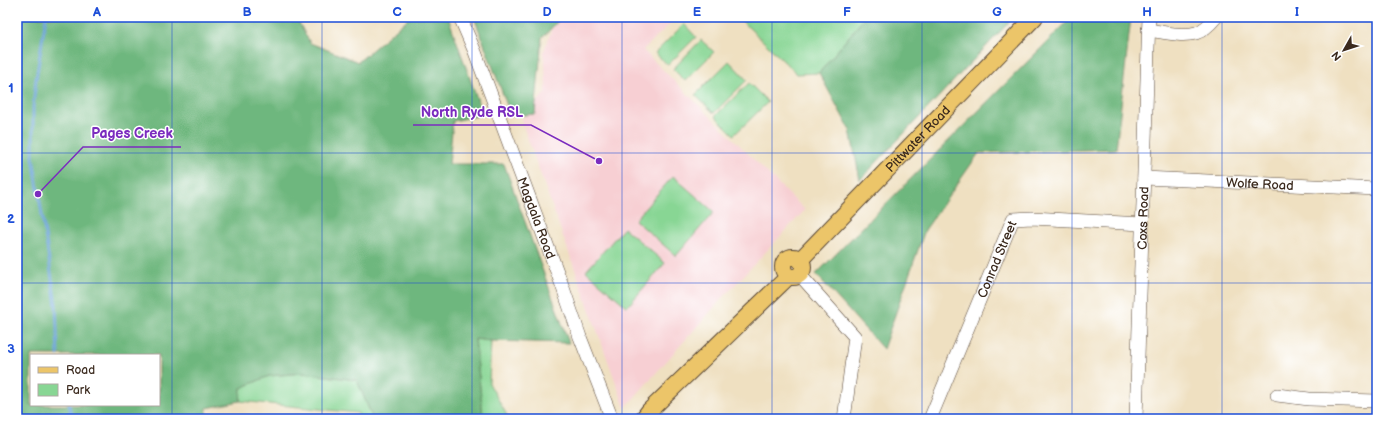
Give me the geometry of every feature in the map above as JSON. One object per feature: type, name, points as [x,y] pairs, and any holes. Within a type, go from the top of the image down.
[{"type":"main road","name":"Pittwater Road","points":[[643,419],[649,411],[796,271],[1035,17]]},
{"type":"street","name":"Magdala Road","points":[[460,17],[476,52],[612,419]]},
{"type":"street","points":[[1148,23],[1179,34],[1196,33],[1212,22],[1216,17]]},
{"type":"street","name":"Coxs Road","points":[[1136,419],[1148,23]]},
{"type":"street","name":"Wolfe Road","points":[[1144,178],[1377,189]]},
{"type":"street","name":"Conrad Street","points":[[930,419],[1013,219],[1032,218],[1142,224]]},
{"type":"street","points":[[796,271],[855,337],[844,419]]},
{"type":"street","points":[[1277,394],[1309,399],[1377,401]]},
{"type":"shaded area","points":[[563,17],[677,17],[643,50],[805,210],[718,303],[625,408],[521,120],[546,92],[543,53],[552,28]]},
{"type":"green space","points":[[17,17],[296,17],[310,43],[358,62],[410,17],[448,17],[483,115],[453,121],[449,164],[504,164],[569,343],[491,341],[475,339],[483,417],[480,419],[373,419],[357,380],[302,373],[269,376],[241,388],[240,401],[207,408],[206,419],[17,419]]},
{"type":"green space","points":[[474,17],[562,17],[542,38],[535,114],[511,116]]},
{"type":"green space","points":[[738,17],[865,17],[819,73],[797,74]]},
{"type":"green space","points":[[865,17],[1014,17],[860,180],[850,130],[819,73]]},
{"type":"green space","points":[[1072,17],[1131,17],[1116,149],[979,153],[925,230],[883,349],[816,274]]},
{"type":"green space","points":[[684,24],[696,37],[668,65],[655,53]]},
{"type":"green space","points":[[701,40],[714,52],[685,81],[673,69]]},
{"type":"green space","points":[[729,61],[747,80],[714,113],[695,95]]},
{"type":"green space","points":[[749,83],[768,102],[734,135],[715,116]]},
{"type":"green space","points":[[673,176],[714,212],[676,256],[635,220]]},
{"type":"green space","points":[[624,228],[665,263],[627,307],[586,271]]},
{"type":"green space","points":[[475,339],[491,341],[489,383],[509,419],[480,419],[483,417]]},
{"type":"green space","points":[[302,373],[357,380],[373,419],[359,419],[358,413],[240,401],[241,388],[269,376]]},
{"type":"waterway","points":[[46,17],[33,107],[33,157],[56,305],[58,354]]},
{"type":"waterway","points":[[69,406],[72,419]]},
{"type":"place","name":"North Ryde RSL","points":[[599,161]]},
{"type":"place","name":"Pages Creek","points":[[38,194]]}]
